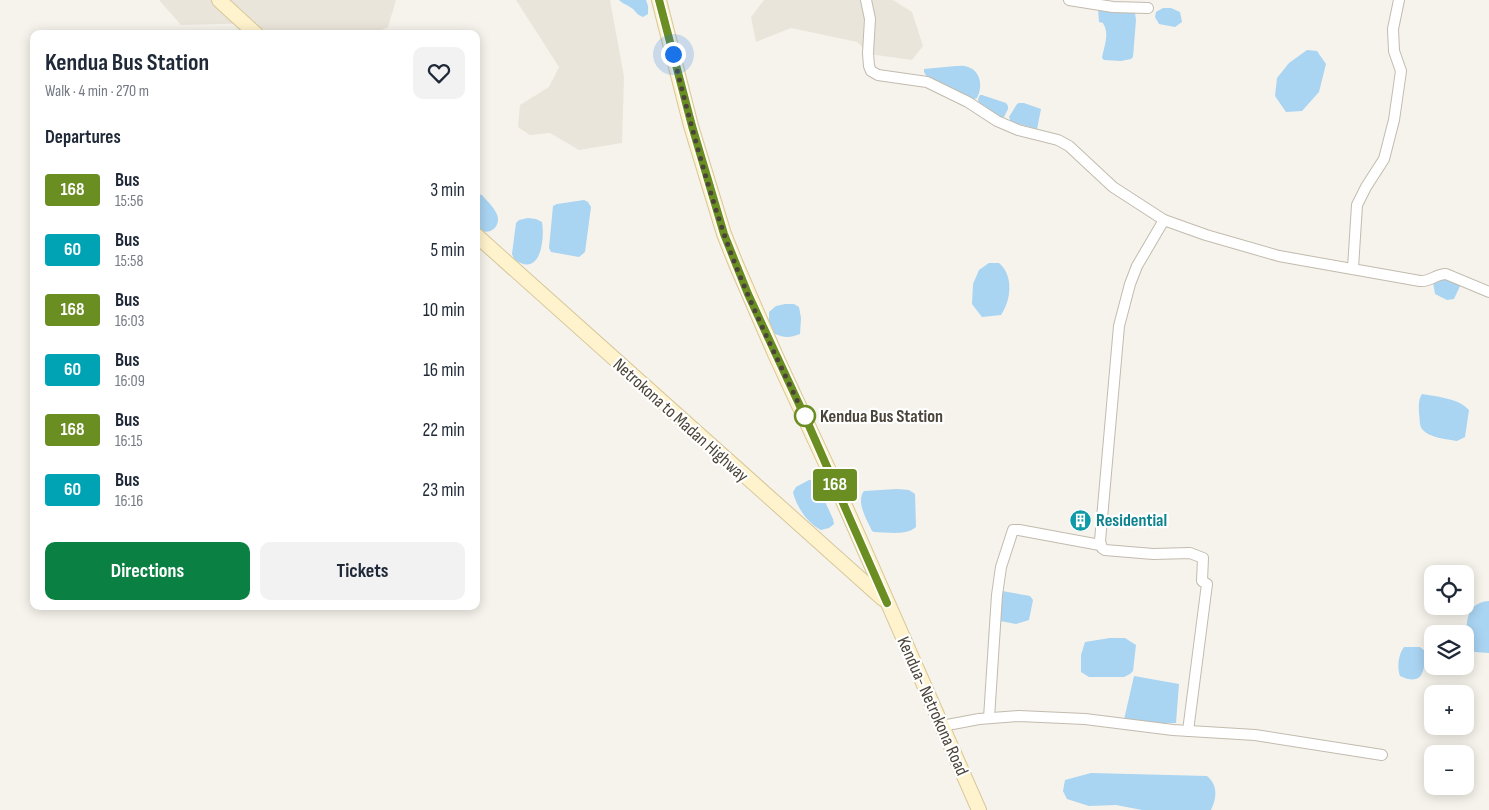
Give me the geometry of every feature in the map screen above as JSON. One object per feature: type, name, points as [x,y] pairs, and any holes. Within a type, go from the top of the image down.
[{"type":"main road","points":[[219,0],[252,30]]},
{"type":"main road","name":"Kendua- Netrokona Road","points":[[659,0],[692,126],[724,234],[748,294],[806,419],[978,810]]},
{"type":"main road","name":"Netrokona to Madan Highway","points":[[480,239],[887,603]]},
{"type":"street","points":[[866,0],[870,19],[868,53],[871,71],[874,74],[927,82],[946,90],[997,121],[1018,130],[1064,143],[1081,156],[1113,187],[1164,220],[1206,235],[1279,256],[1425,281],[1439,274],[1446,274],[1489,292]]},
{"type":"street","points":[[1069,0],[1113,7],[1148,8]]},
{"type":"street","points":[[1353,268],[1357,206],[1366,186],[1384,159],[1394,120],[1401,71],[1394,51],[1393,29],[1399,0]]},
{"type":"street","points":[[1100,545],[1119,326],[1130,284],[1137,266],[1164,220]]},
{"type":"street","points":[[989,718],[997,595],[1002,567],[1013,530],[1019,530],[1100,545],[1105,550],[1153,554],[1190,552],[1203,558],[1202,581],[1207,584],[1188,731]]},
{"type":"street","points":[[942,726],[989,718],[1019,716],[1085,719],[1188,731],[1255,735],[1382,755]]},
{"type":"shaded area","points":[[159,0],[396,0],[388,27],[382,30],[263,30],[257,23],[181,25]]},
{"type":"shaded area","points":[[516,0],[610,0],[624,77],[622,143],[579,150],[550,133],[530,135],[518,127],[520,105],[549,87],[559,67]]},
{"type":"shaded area","points":[[764,0],[893,0],[912,12],[923,46],[912,60],[869,54],[857,42],[791,28],[756,42],[751,17]]},
{"type":"water","points":[[619,0],[646,0],[648,14],[643,17]]},
{"type":"water","points":[[1163,8],[1171,8],[1180,12],[1182,22],[1175,27],[1159,24],[1155,17],[1156,12]]},
{"type":"water","points":[[1098,9],[1129,10],[1135,13],[1133,57],[1131,59],[1121,61],[1104,60],[1102,58],[1106,31],[1103,23],[1099,22]]},
{"type":"water","points":[[1307,50],[1317,51],[1326,64],[1319,92],[1302,111],[1286,112],[1275,96],[1277,78],[1289,63]]},
{"type":"water","points":[[966,66],[976,72],[980,80],[977,98],[972,100],[929,80],[924,72],[924,69]]},
{"type":"water","points":[[980,95],[1006,103],[1008,109],[1004,117],[999,117],[979,104],[978,99]]},
{"type":"water","points":[[1019,103],[1041,109],[1037,129],[1011,122],[1009,117]]},
{"type":"water","points":[[480,194],[492,206],[498,218],[494,229],[483,232],[480,230]]},
{"type":"water","points":[[584,200],[591,207],[585,252],[579,257],[551,252],[549,248],[553,206]]},
{"type":"water","points":[[528,218],[542,222],[543,238],[539,255],[535,261],[530,264],[523,264],[514,259],[512,254],[516,223],[519,220]]},
{"type":"water","points":[[989,263],[999,263],[1004,268],[1009,281],[1009,295],[1001,315],[982,317],[972,304],[973,284],[979,270]]},
{"type":"water","points":[[1440,276],[1461,284],[1454,299],[1447,300],[1435,294],[1433,282]]},
{"type":"water","points":[[794,304],[799,307],[801,318],[800,334],[786,337],[773,333],[769,323],[769,312],[776,306]]},
{"type":"water","points":[[1422,394],[1454,400],[1469,410],[1465,437],[1457,441],[1443,439],[1429,434],[1422,429],[1419,405]]},
{"type":"water","points":[[809,480],[815,480],[833,519],[834,524],[829,528],[821,530],[816,527],[803,514],[797,503],[793,492],[796,487]]},
{"type":"water","points":[[909,490],[915,494],[916,527],[902,533],[872,531],[862,508],[862,494],[864,491]]},
{"type":"water","points":[[1002,591],[1030,596],[1033,600],[1029,620],[1016,624],[1000,621]]},
{"type":"water","points":[[1489,601],[1489,653],[1474,651],[1474,625],[1467,625],[1469,615],[1474,615],[1474,607]]},
{"type":"water","points":[[1125,638],[1136,645],[1133,671],[1124,677],[1089,677],[1081,672],[1081,655],[1085,642]]},
{"type":"water","points":[[1404,647],[1420,647],[1424,650],[1423,670],[1418,678],[1408,679],[1400,676],[1400,654]]},
{"type":"water","points":[[1134,676],[1179,684],[1176,723],[1123,724]]},
{"type":"water","points":[[1091,773],[1207,776],[1215,788],[1214,801],[1211,810],[1142,810],[1116,805],[1089,806],[1067,799],[1063,791],[1065,780]]},
{"type":"bus line","name":"168","points":[[659,0],[692,126],[724,234],[748,294],[806,419],[887,603]]},
{"type":"place","name":"Kendua Bus Station","points":[[805,416]]},
{"type":"place","name":"Residential","points":[[1080,520]]},
{"type":"route","points":[[673,54],[724,234],[748,294],[806,419],[805,416]]}]
